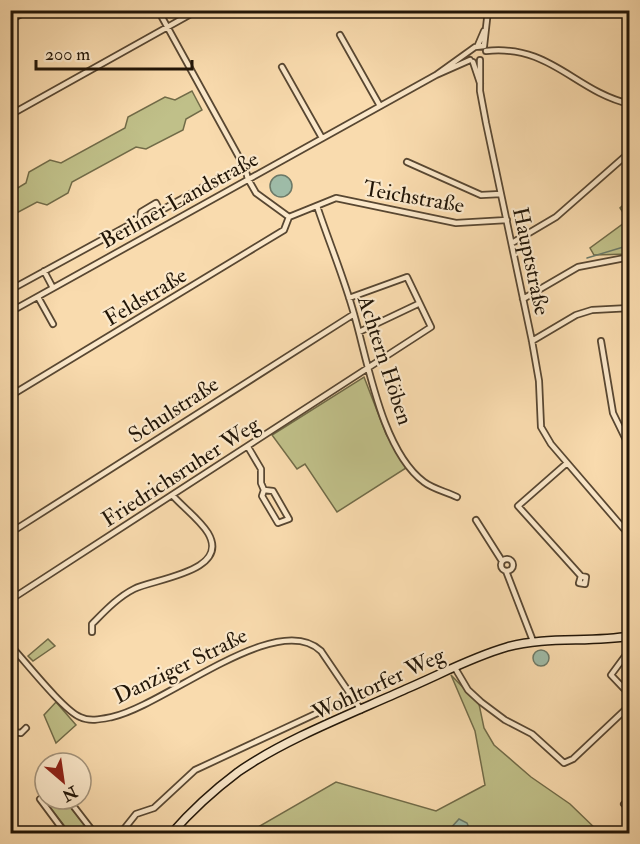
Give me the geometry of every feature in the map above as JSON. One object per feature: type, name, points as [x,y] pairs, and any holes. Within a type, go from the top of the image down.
[{"type":"main road","name":"Wohltorfer Weg","points":[[171,834],[190,813],[239,771],[282,747],[455,668],[507,647],[533,641],[600,640],[630,636]]},
{"type":"street","points":[[158,10],[256,192],[289,217]]},
{"type":"street","points":[[10,115],[198,10]]},
{"type":"street","points":[[480,60],[488,10]]},
{"type":"street","points":[[10,20],[28,11]]},
{"type":"street","points":[[340,35],[380,106]]},
{"type":"street","points":[[482,48],[513,51],[539,58],[559,67],[589,88],[630,105]]},
{"type":"street","name":"Berliner Landstraße","points":[[436,75],[441,69],[482,48]]},
{"type":"street","name":"Hauptstraße","points":[[469,54],[480,83]]},
{"type":"street","name":"Berliner Landstraße","points":[[10,312],[436,75],[471,61],[480,60]]},
{"type":"street","name":"Hauptstraße","points":[[480,60],[480,83],[539,381],[542,427],[551,444],[567,463]]},
{"type":"street","points":[[282,66],[322,138]]},
{"type":"street","points":[[512,243],[556,217],[630,152]]},
{"type":"street","points":[[407,162],[481,195],[501,194]]},
{"type":"street","name":"Berliner Landstraße","points":[[10,290],[140,219],[141,212],[156,204],[160,211],[230,172]]},
{"type":"street","name":"Teichstraße","points":[[289,217],[336,198],[456,223],[507,220]]},
{"type":"street","name":"Achtern Höben","points":[[317,206],[349,298],[368,370],[389,432],[410,467],[424,482],[457,497]]},
{"type":"street","name":"Feldstraße","points":[[10,396],[284,230],[289,217]]},
{"type":"street","points":[[523,299],[578,267],[630,257]]},
{"type":"street","points":[[44,271],[53,288]]},
{"type":"street","points":[[349,298],[407,277],[418,304],[358,332]]},
{"type":"street","points":[[38,297],[53,324]]},
{"type":"street","name":"Friedrichsruher Weg","points":[[10,600],[368,370],[431,327],[418,304]]},
{"type":"street","points":[[532,341],[576,315],[592,310],[630,308]]},
{"type":"street","name":"Schulstraße","points":[[10,533],[354,314]]},
{"type":"street","points":[[601,340],[613,413],[629,447]]},
{"type":"street","points":[[248,447],[261,470],[261,483],[264,490],[262,496],[278,523],[289,519],[273,491],[264,490]]},
{"type":"street","points":[[581,576],[518,506],[567,463],[630,537]]},
{"type":"street","points":[[92,632],[92,624],[105,610],[135,588],[193,571],[205,560],[211,543],[209,534],[173,496]]},
{"type":"street","points":[[476,520],[502,561],[501,566],[506,571],[533,641]]},
{"type":"street","points":[[502,561],[508,559],[512,563],[512,568],[506,571]]},
{"type":"street","name":"Danziger Straße","points":[[10,645],[73,713],[91,720],[116,716],[148,704],[245,651],[278,640],[303,640],[315,646],[361,710]]},
{"type":"street","points":[[625,656],[611,675],[630,695]]},
{"type":"street","points":[[455,668],[468,690],[506,720],[532,734],[564,763],[573,759],[626,709],[630,702]]},
{"type":"street","points":[[120,834],[136,814],[154,808],[195,770],[352,697]]},
{"type":"street","points":[[10,724],[12,735],[21,733],[26,728]]},
{"type":"street","points":[[624,804],[630,810]]},
{"type":"street","points":[[49,811],[66,834]]},
{"type":"street","points":[[77,811],[94,834]]},
{"type":"green space","points":[[192,91],[202,110],[186,119],[183,130],[146,149],[136,147],[72,182],[68,193],[47,205],[37,202],[11,216],[11,192],[26,183],[29,172],[50,160],[61,163],[125,128],[128,117],[165,97],[175,100]]},
{"type":"green space","points":[[629,200],[629,254],[594,255],[590,248],[628,220],[620,208]]},
{"type":"green space","points":[[364,377],[386,434],[406,468],[337,512],[305,464],[297,469],[272,435]]},
{"type":"green space","points":[[48,639],[55,646],[33,661],[28,656]]},
{"type":"green space","points":[[451,675],[479,704],[484,728],[494,745],[531,777],[570,804],[600,833],[246,834],[336,782],[436,811],[485,785],[475,731]]},
{"type":"green space","points":[[56,702],[76,725],[56,743],[44,715]]},
{"type":"green space","points":[[53,811],[74,811],[91,833],[70,833]]},
{"type":"shaded area","points":[[281,175],[289,178],[292,186],[289,194],[281,197],[273,194],[270,186],[273,178]]},
{"type":"shaded area","points":[[538,650],[544,650],[549,658],[547,664],[538,666],[533,661],[533,655]]},
{"type":"shaded area","points":[[459,819],[467,823],[469,828],[462,833],[450,833],[449,830]]},
{"type":"waterway","points":[[587,258],[630,245]]}]
